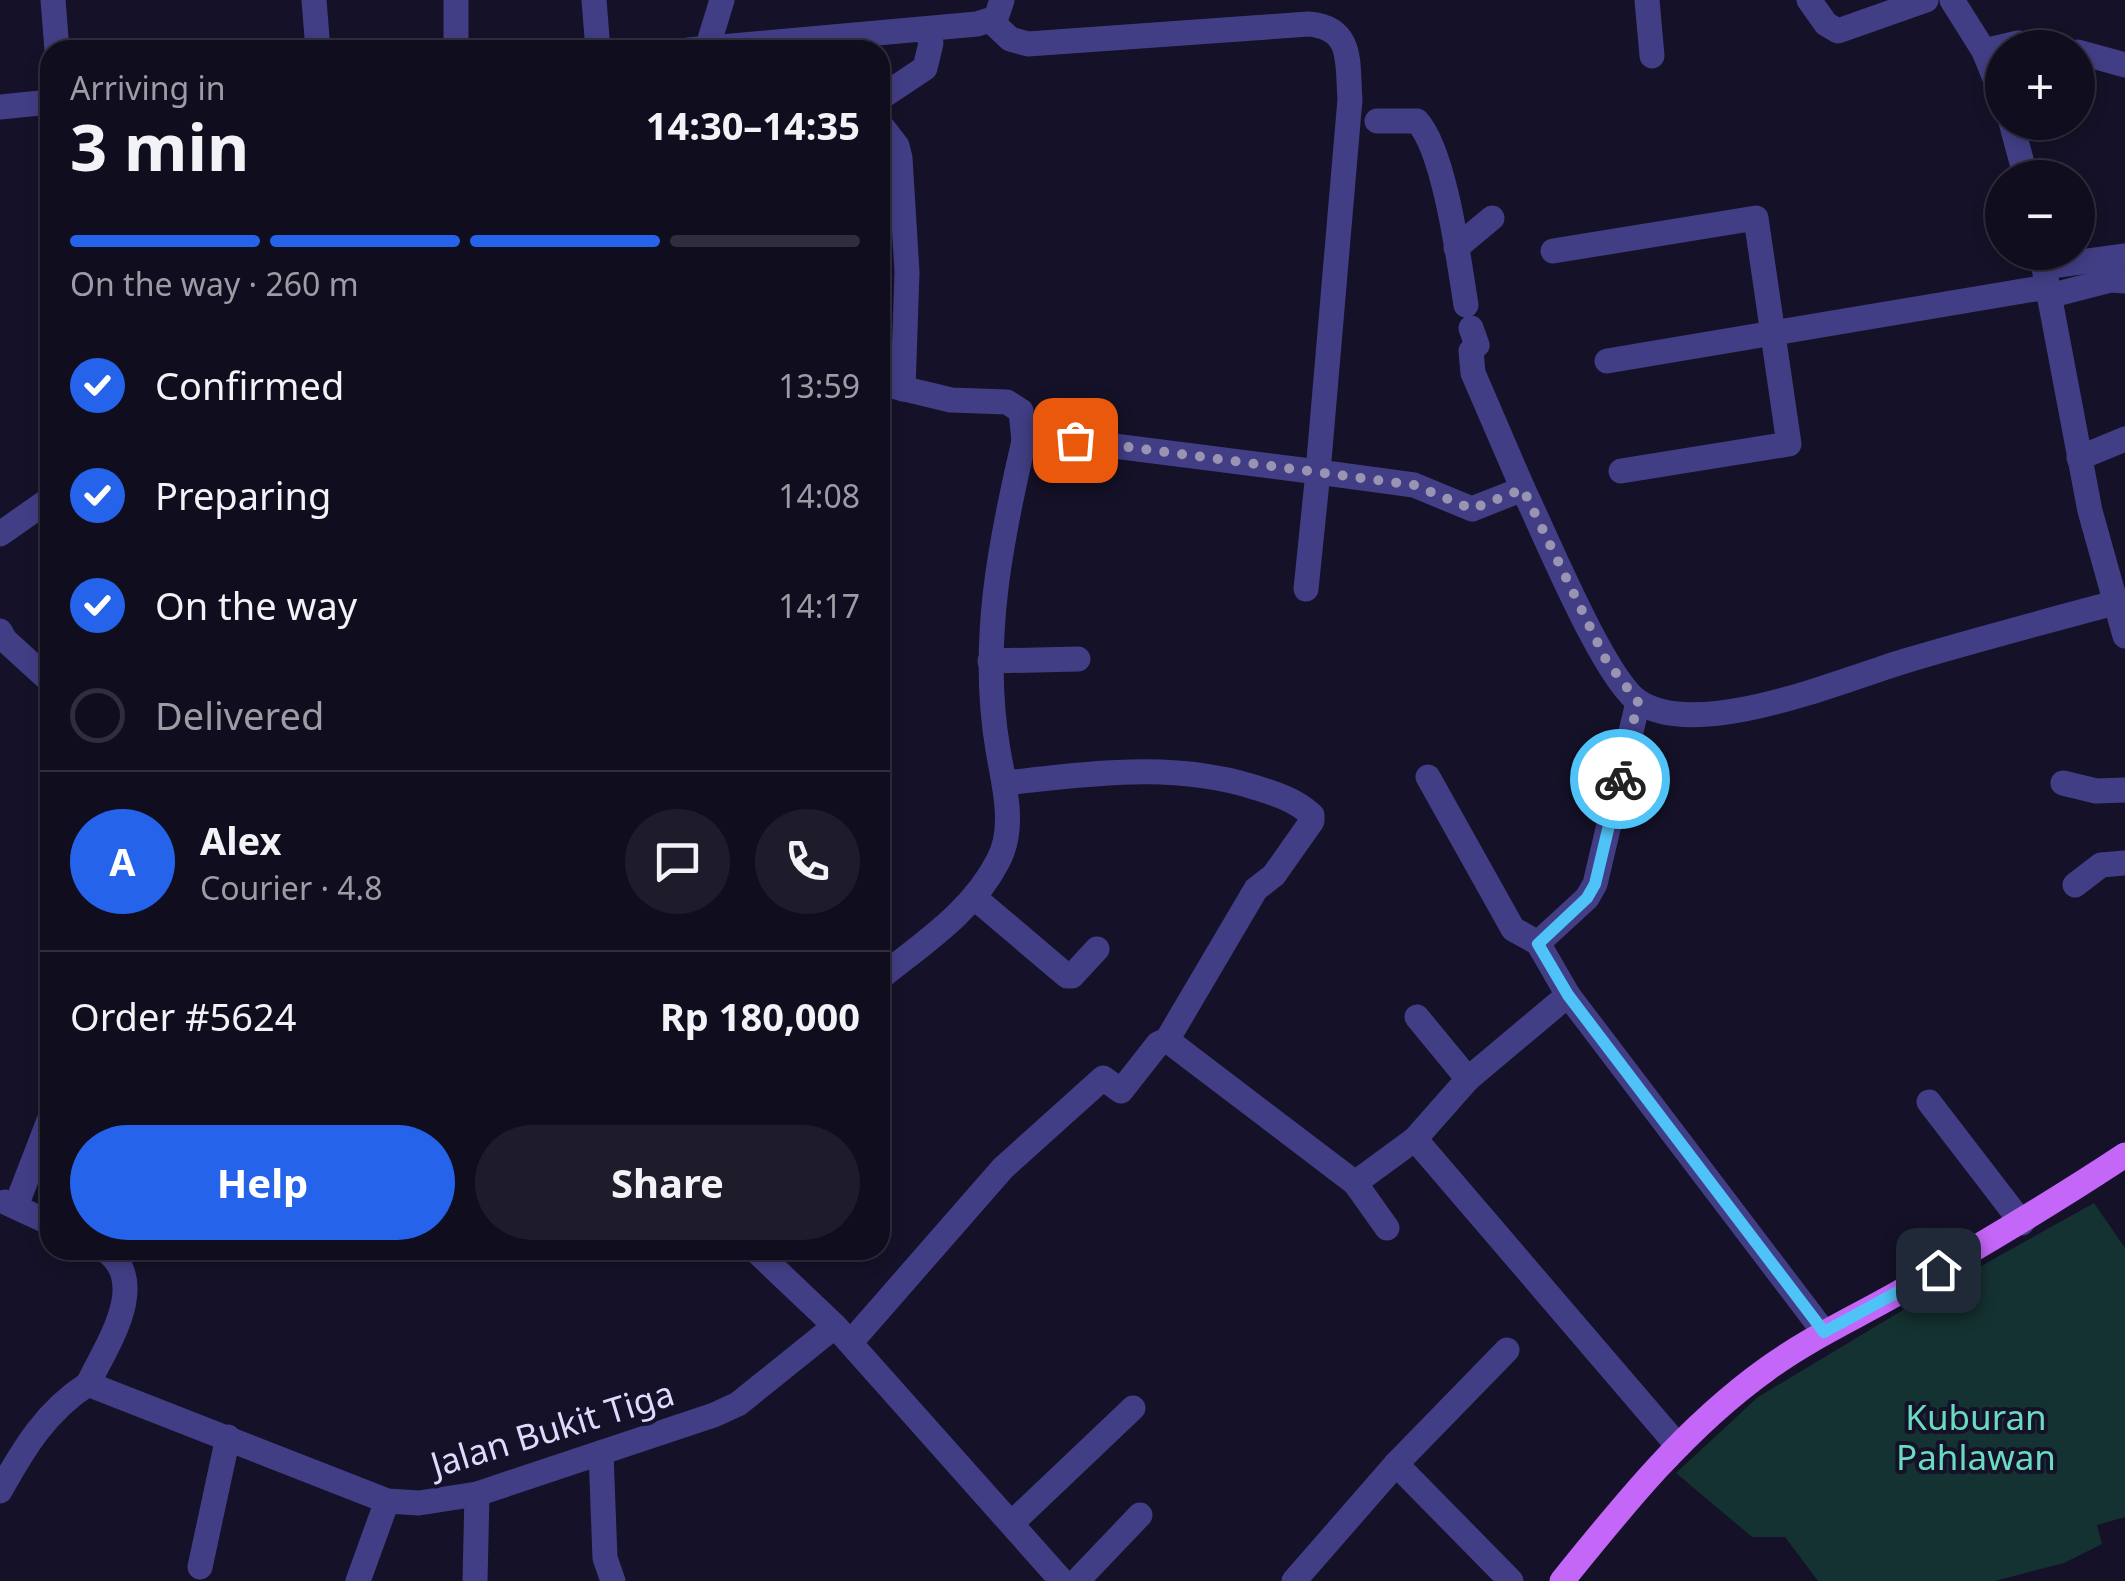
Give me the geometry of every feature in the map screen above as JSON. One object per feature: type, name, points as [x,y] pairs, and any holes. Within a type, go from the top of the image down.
[{"type":"main road","points":[[1562,1581],[1641,1483],[1740,1389],[1824,1332],[2022,1222],[2125,1155]]},
{"type":"street","points":[[52,0],[56,40]]},
{"type":"street","points":[[314,0],[317,40]]},
{"type":"street","points":[[456,0],[456,40]]},
{"type":"street","points":[[594,0],[597,40]]},
{"type":"street","points":[[710,40],[722,0]]},
{"type":"street","points":[[1648,0],[1652,56]]},
{"type":"street","points":[[1809,0],[1826,24],[1838,31],[1926,0]]},
{"type":"street","points":[[1952,0],[1984,51]]},
{"type":"street","points":[[828,40],[926,28],[997,11],[1010,39],[1028,44],[1309,24],[1324,25],[1339,34],[1346,50],[1350,99],[1306,590]]},
{"type":"street","points":[[890,91],[925,68],[931,43],[926,28]]},
{"type":"street","points":[[2095,57],[2125,65]]},
{"type":"street","points":[[0,107],[40,103]]},
{"type":"street","points":[[1378,121],[1417,121],[1431,144],[1477,345],[1471,351],[1473,373],[1523,489],[1606,660],[1638,702],[1682,715],[1762,706],[2118,602]]},
{"type":"street","points":[[890,137],[897,146],[907,272],[892,386],[952,400],[994,400],[1016,406],[1021,411],[1024,441],[999,552],[992,614],[990,661],[1005,782],[1007,834],[1000,859],[975,898],[890,970]]},
{"type":"street","points":[[1456,248],[1492,218]]},
{"type":"street","points":[[1553,250],[1756,218],[1790,444],[1621,471]]},
{"type":"street","points":[[1606,361],[1772,333],[2125,256]]},
{"type":"street","points":[[2045,276],[2125,281]]},
{"type":"street","points":[[2045,276],[2090,511],[2125,636]]},
{"type":"street","points":[[1024,441],[1075,440],[1414,485],[1472,509],[1523,489]]},
{"type":"street","points":[[2079,458],[2125,440]]},
{"type":"street","points":[[0,534],[40,506]]},
{"type":"street","points":[[0,631],[40,671]]},
{"type":"street","points":[[990,661],[1078,660]]},
{"type":"street","points":[[1538,944],[1587,898],[1595,884],[1638,702]]},
{"type":"street","points":[[1005,782],[1114,771],[1182,771],[1240,783],[1296,801],[1312,816],[1309,830],[1274,875],[1256,889],[1167,1040],[1355,1182],[1387,1228]]},
{"type":"street","points":[[1428,777],[1513,929],[1538,944],[1568,995],[1824,1332]]},
{"type":"street","points":[[2063,783],[2096,791],[2125,790]]},
{"type":"street","points":[[2075,885],[2101,865],[2125,864]]},
{"type":"street","points":[[975,898],[1067,976],[1072,976],[1097,949]]},
{"type":"street","points":[[1355,1182],[1416,1139],[1468,1080],[1568,995]]},
{"type":"street","points":[[1417,1017],[1468,1080]]},
{"type":"street","name":"Jalan Bukit Tiga","points":[[88,1384],[387,1500],[418,1503],[477,1494],[738,1404],[843,1334],[1003,1168],[1103,1078],[1121,1091],[1158,1044],[1167,1040]]},
{"type":"street","points":[[1929,1102],[2022,1222]]},
{"type":"street","points":[[40,1138],[8,1204],[40,1218]]},
{"type":"street","points":[[1416,1139],[1678,1446]]},
{"type":"street","points":[[0,1491],[39,1427],[68,1396],[88,1384],[126,1298],[124,1275],[117,1260]]},
{"type":"street","points":[[765,1260],[843,1334],[1012,1523],[1073,1580],[1140,1515]]},
{"type":"street","points":[[1294,1581],[1396,1464],[1507,1350]]},
{"type":"street","points":[[1012,1523],[1133,1408]]},
{"type":"street","points":[[200,1567],[228,1437]]},
{"type":"street","points":[[602,1453],[606,1558],[612,1581]]},
{"type":"street","points":[[1396,1464],[1511,1581]]},
{"type":"street","points":[[475,1581],[477,1494]]},
{"type":"street","points":[[358,1581],[387,1500]]},
{"type":"green space","name":"Kuburan Pahlawan","points":[[2094,1203],[2125,1248],[2125,1517],[2097,1525],[2102,1544],[2064,1563],[1995,1581],[1818,1581],[1785,1537],[1752,1537],[1676,1473],[1758,1397],[1913,1304]]},
{"type":"way so far","points":[[1075,440],[1414,485],[1472,509],[1523,489],[1606,660],[1638,702],[1620,779]]},
{"type":"route","points":[[1620,779],[1595,884],[1587,898],[1538,944],[1568,995],[1824,1332],[1938,1270]]}]
